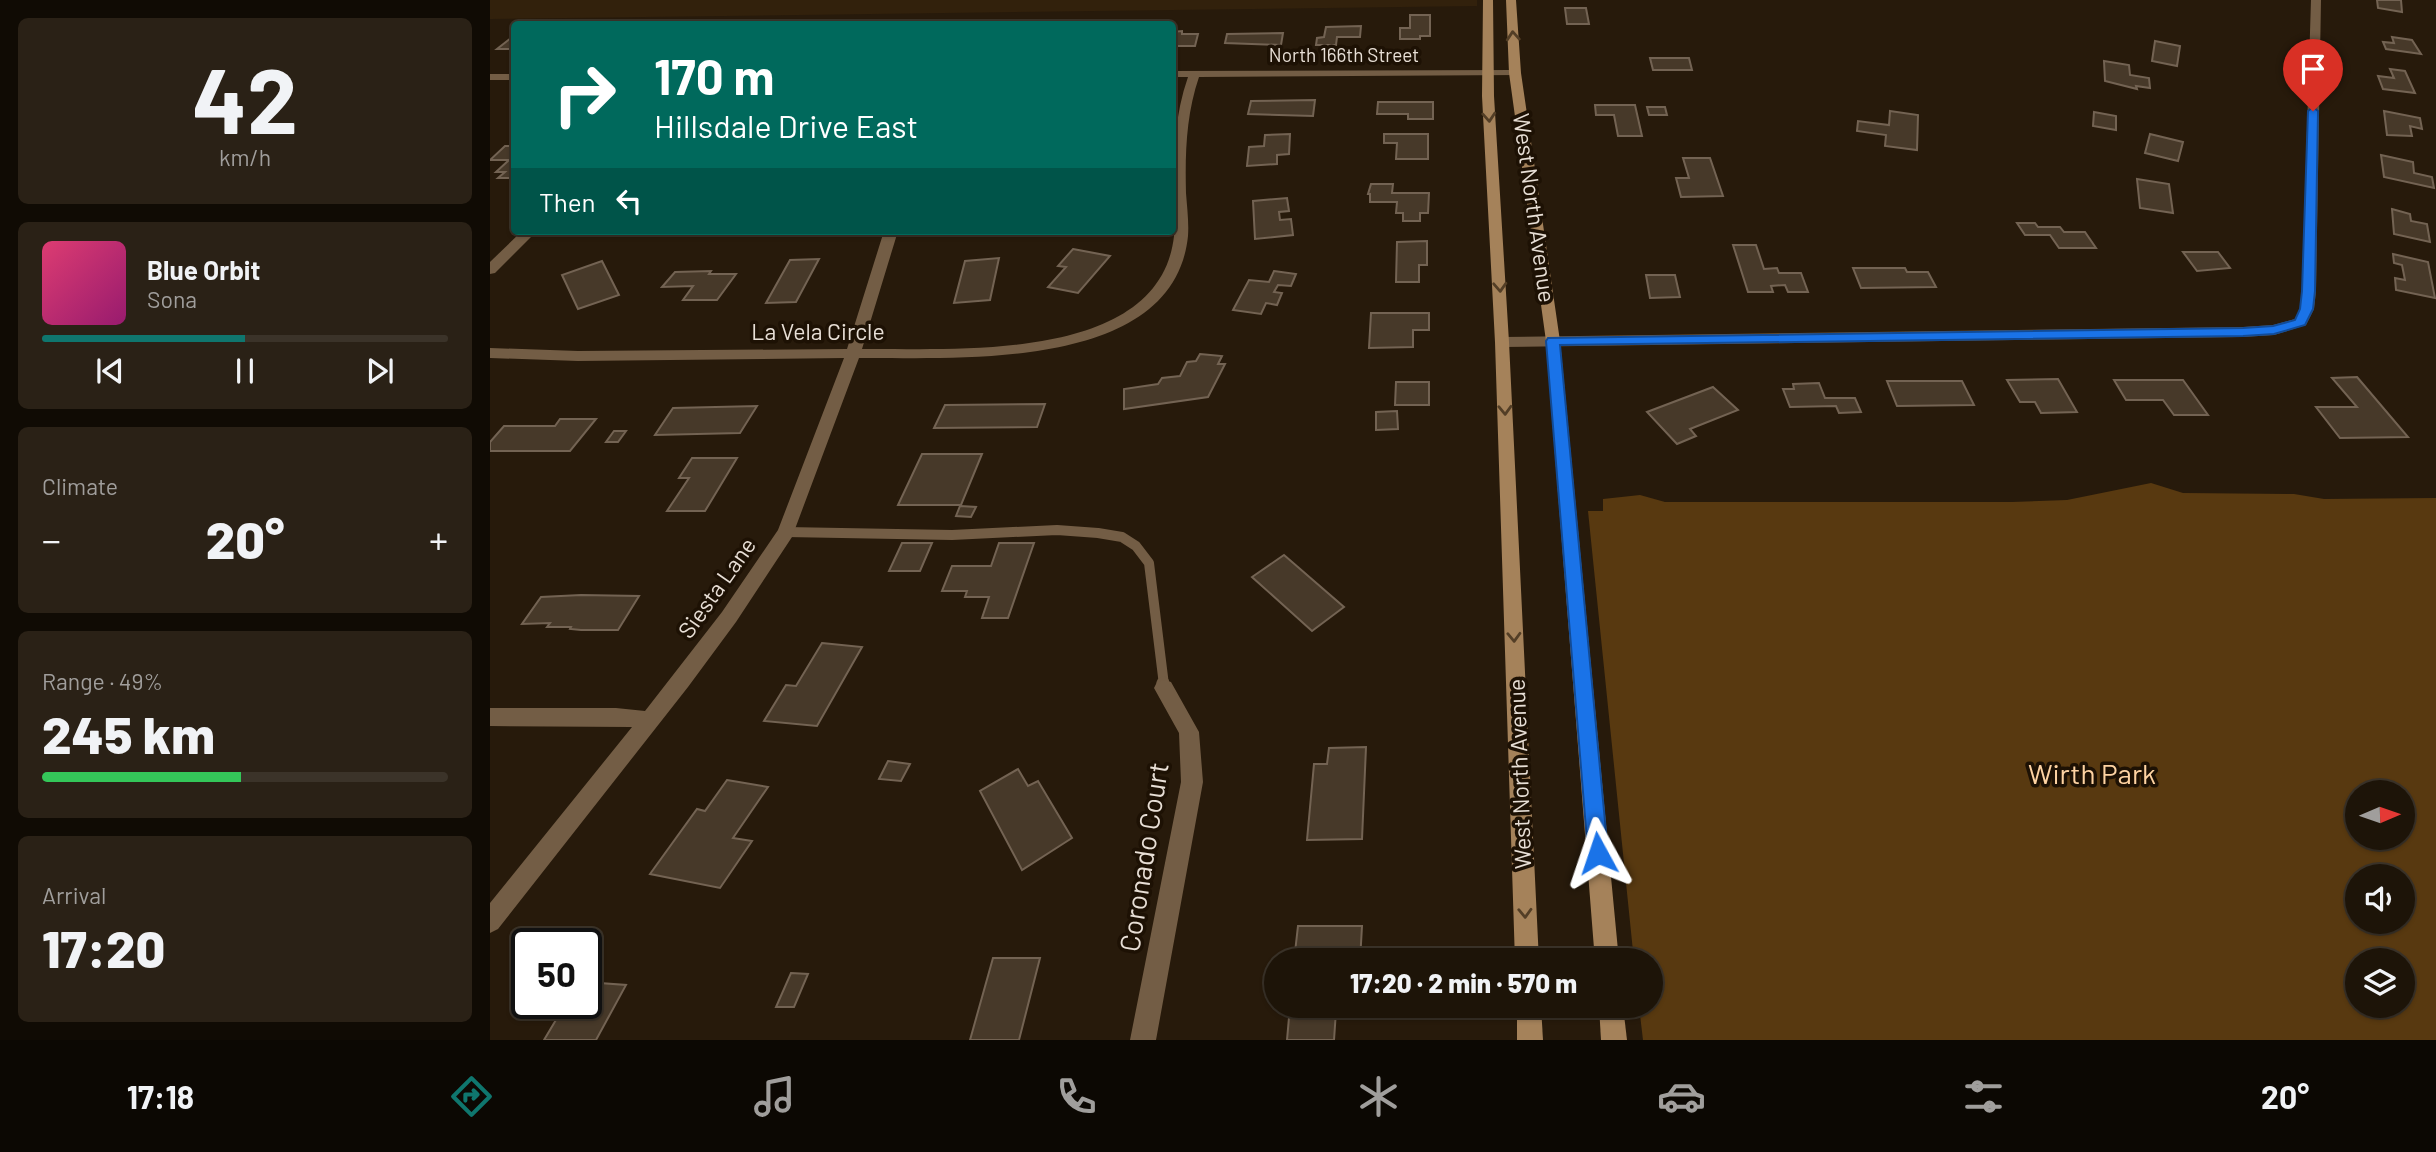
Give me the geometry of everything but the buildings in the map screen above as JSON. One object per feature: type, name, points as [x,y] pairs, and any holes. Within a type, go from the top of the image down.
[{"type":"main road","name":"West North Avenue","points":[[1488,0],[1487,72],[1502,342],[1526,948]]},
{"type":"main road","name":"West North Avenue","points":[[1511,0],[1515,73],[1553,341],[1606,948]]},
{"type":"main road","points":[[1529,1018],[1530,1040]]},
{"type":"main road","points":[[1612,1018],[1614,1040]]},
{"type":"street","points":[[1502,342],[2243,332],[2274,330],[2301,322],[2307,309],[2309,291],[2316,0]]},
{"type":"street","name":"North 166th Street","points":[[1176,74],[1515,73]]},
{"type":"street","name":"La Vela Circle","points":[[490,353],[578,356],[1004,352],[1046,347],[1106,328],[1138,308],[1166,282],[1175,267],[1180,251],[1183,122],[1195,74]]},
{"type":"street","points":[[490,77],[511,77]]},
{"type":"street","points":[[490,270],[526,235]]},
{"type":"street","name":"Siesta Lane","points":[[490,921],[729,617],[786,532],[853,355],[890,235]]},
{"type":"street","name":"Coronado Court","points":[[1143,1040],[1192,782],[1189,732],[1164,688]]},
{"type":"street","points":[[490,717],[616,717],[648,720]]},
{"type":"lane","points":[[786,532],[865,531],[951,535],[1060,532],[1125,538],[1142,551],[1149,563],[1157,651],[1164,688]]},
{"type":"shaded area","points":[[490,0],[1477,0],[1477,6],[490,19]]},
{"type":"green space","name":"Wirth Park","points":[[2151,483],[2183,493],[2294,494],[2324,499],[2436,498],[2436,1040],[1643,1040],[1640,1018],[1663,1018],[1663,948],[1633,948],[1588,511],[1603,511],[1603,499],[1640,495],[1665,502],[2067,500]]},
{"type":"route","points":[[1598,853],[1553,341],[2243,332],[2274,330],[2301,322],[2307,309],[2309,291],[2313,111]]}]
